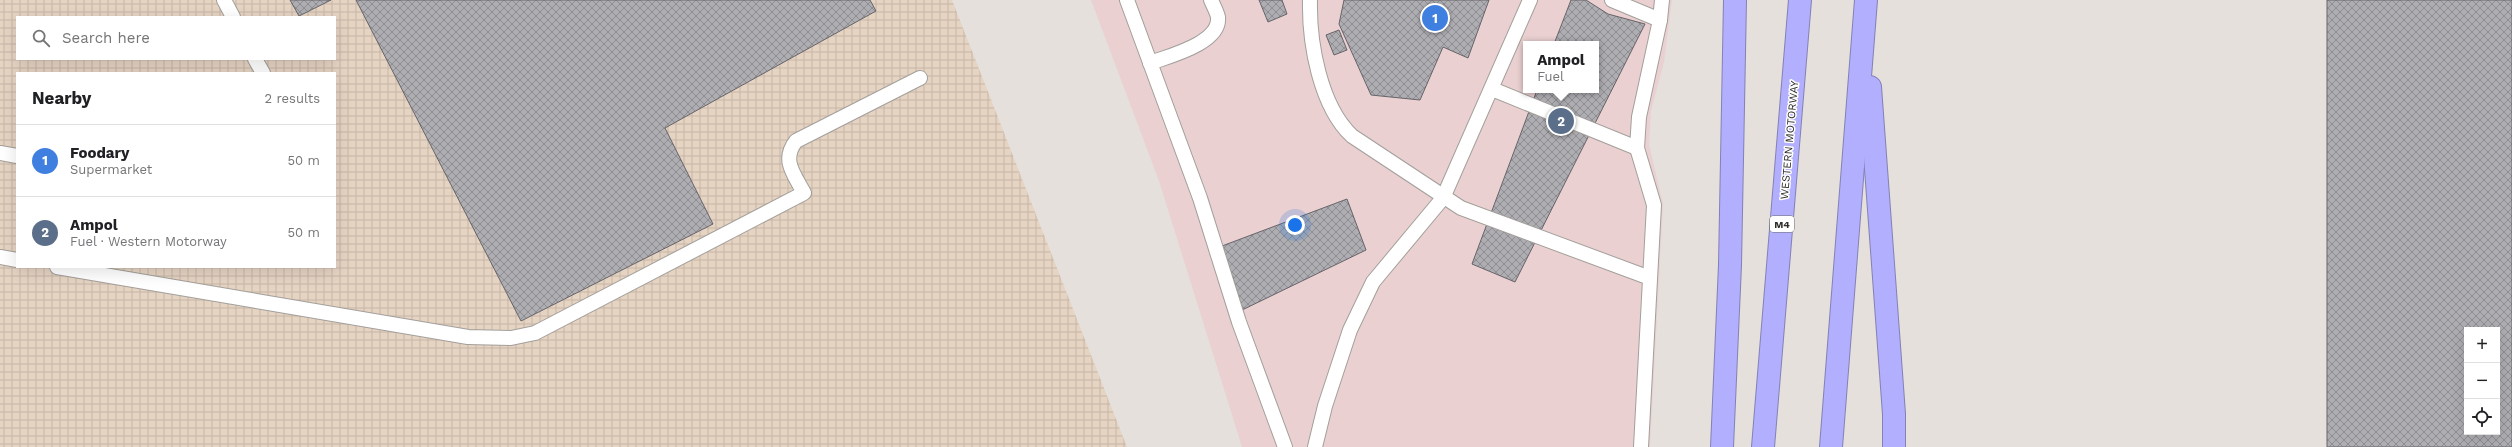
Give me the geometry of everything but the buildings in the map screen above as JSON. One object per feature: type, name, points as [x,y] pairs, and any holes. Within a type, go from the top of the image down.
[{"type":"highway","points":[[1722,447],[1730,265],[1735,0]]},
{"type":"highway","name":"WESTERN MOTORWAY","points":[[1763,447],[1800,0]]},
{"type":"highway","points":[[1831,447],[1866,8]]},
{"type":"highway","points":[[1866,8],[1894,414],[1894,447]]},
{"type":"lane","points":[[224,0],[232,16]]},
{"type":"lane","points":[[1127,0],[1200,198],[1239,322],[1285,447]]},
{"type":"lane","points":[[1150,64],[1208,39],[1216,30],[1218,18],[1211,0]]},
{"type":"lane","points":[[1310,0],[1312,38],[1316,64],[1334,113],[1342,126],[1352,136],[1443,198],[1461,208],[1650,278]]},
{"type":"lane","points":[[1315,447],[1326,406],[1350,330],[1373,282],[1443,198],[1530,0]]},
{"type":"lane","points":[[1612,0],[1660,20]]},
{"type":"lane","points":[[1641,447],[1654,205],[1637,148],[1639,116],[1660,20],[1662,0]]},
{"type":"lane","points":[[256,60],[262,72]]},
{"type":"lane","points":[[63,268],[468,337],[511,338],[535,334],[804,193],[789,164],[789,150],[796,141],[920,78]]},
{"type":"lane","points":[[1492,88],[1637,148]]},
{"type":"lane","points":[[0,153],[16,156]]},
{"type":"lane","points":[[0,257],[16,260]]},
{"type":"shaded area","points":[[0,0],[952,0],[1127,447],[0,447]]},
{"type":"shaded area","points":[[1091,0],[1672,0],[1664,62],[1651,111],[1649,144],[1663,205],[1650,447],[1242,447],[1159,181]]},
{"type":"place","name":"Foodary","points":[[1435,18]]},
{"type":"place","name":"Ampol","points":[[1561,121]]}]
